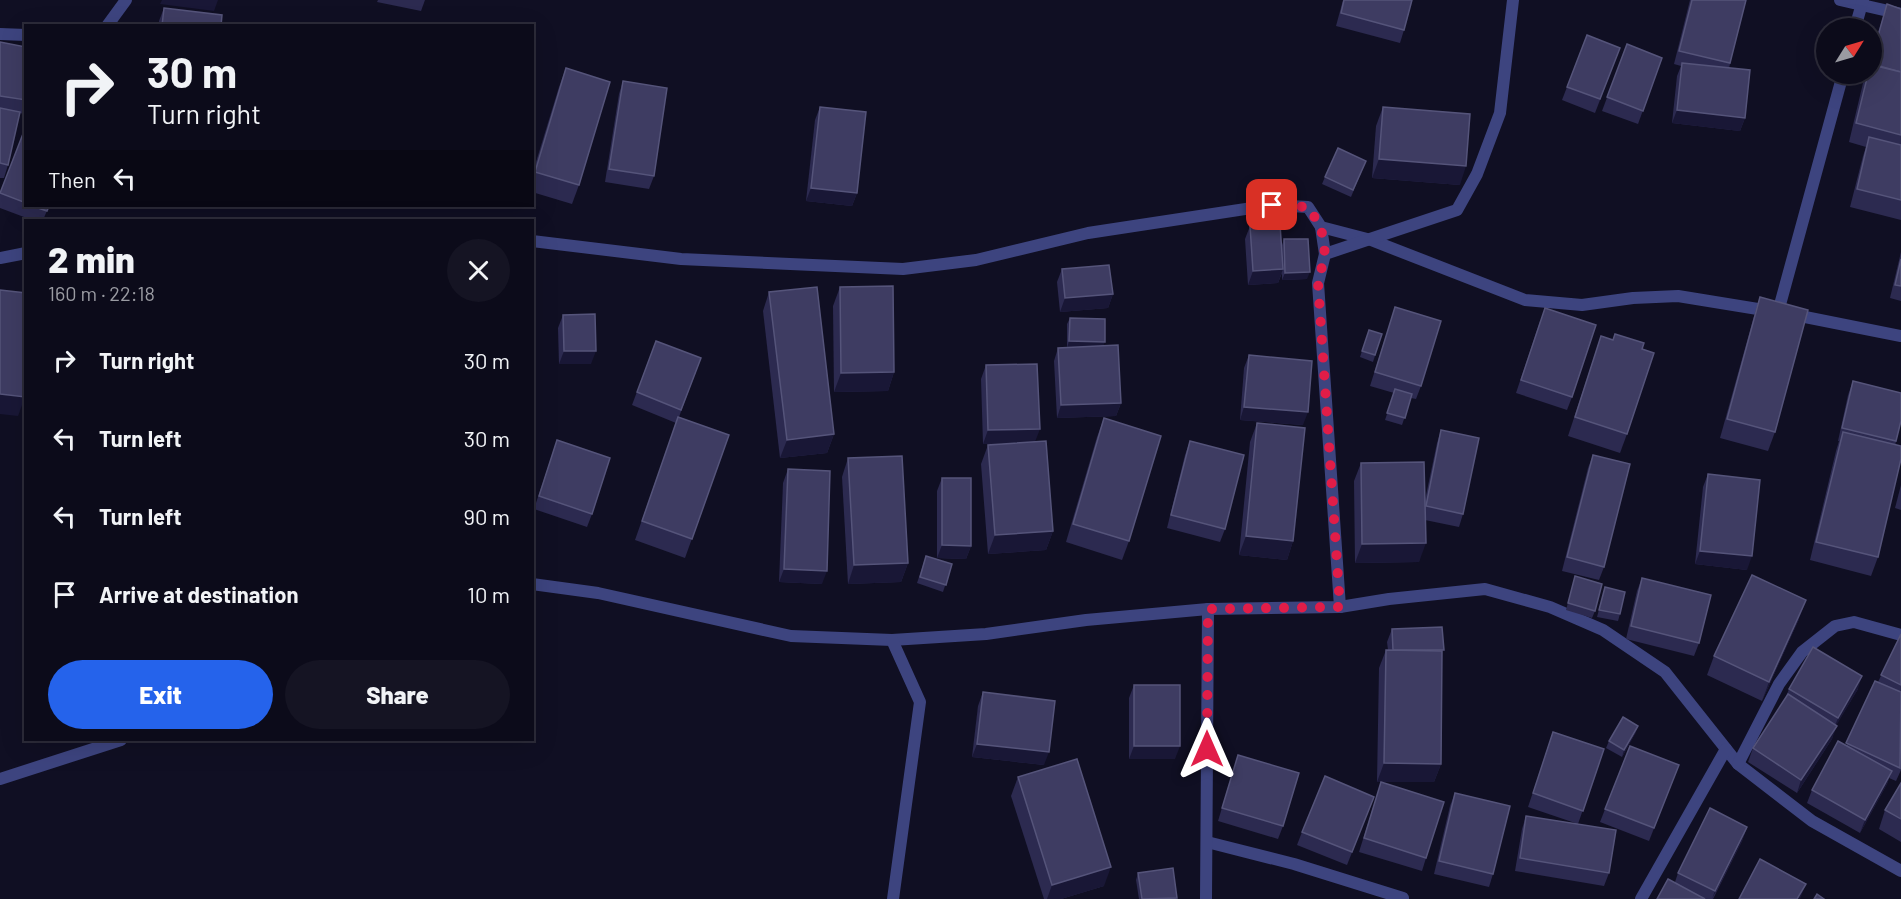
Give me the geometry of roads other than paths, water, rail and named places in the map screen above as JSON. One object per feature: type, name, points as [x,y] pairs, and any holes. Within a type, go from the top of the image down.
[{"type":"street","points":[[108,24],[126,0]]},
{"type":"street","points":[[1325,254],[1457,210],[1477,174],[1500,113],[1513,0]]},
{"type":"street","points":[[1840,0],[1862,2],[1901,14]]},
{"type":"street","points":[[1858,18],[1862,2]]},
{"type":"street","points":[[0,34],[24,35]]},
{"type":"street","points":[[1778,312],[1840,84]]},
{"type":"street","points":[[534,241],[681,259],[903,269],[976,260],[1088,233],[1272,205],[1308,207],[1321,227],[1325,254],[1318,283],[1340,607]]},
{"type":"street","points":[[1321,227],[1371,240],[1525,300],[1582,305],[1633,298],[1678,296],[1778,312],[1901,336]]},
{"type":"street","points":[[0,258],[24,253]]},
{"type":"street","points":[[534,585],[598,593],[791,636],[892,640],[986,634],[1086,620],[1208,609],[1340,607],[1389,599],[1485,589],[1550,607],[1604,630],[1665,672],[1737,764],[1812,821],[1901,871]]},
{"type":"street","points":[[1206,899],[1208,609]]},
{"type":"street","points":[[1737,764],[1779,684],[1802,652],[1835,626],[1854,622],[1901,635]]},
{"type":"street","points":[[892,640],[920,702],[893,899]]},
{"type":"street","points":[[0,779],[118,741]]},
{"type":"street","points":[[1641,899],[1726,749]]},
{"type":"street","points":[[1207,842],[1294,864],[1403,898]]}]
